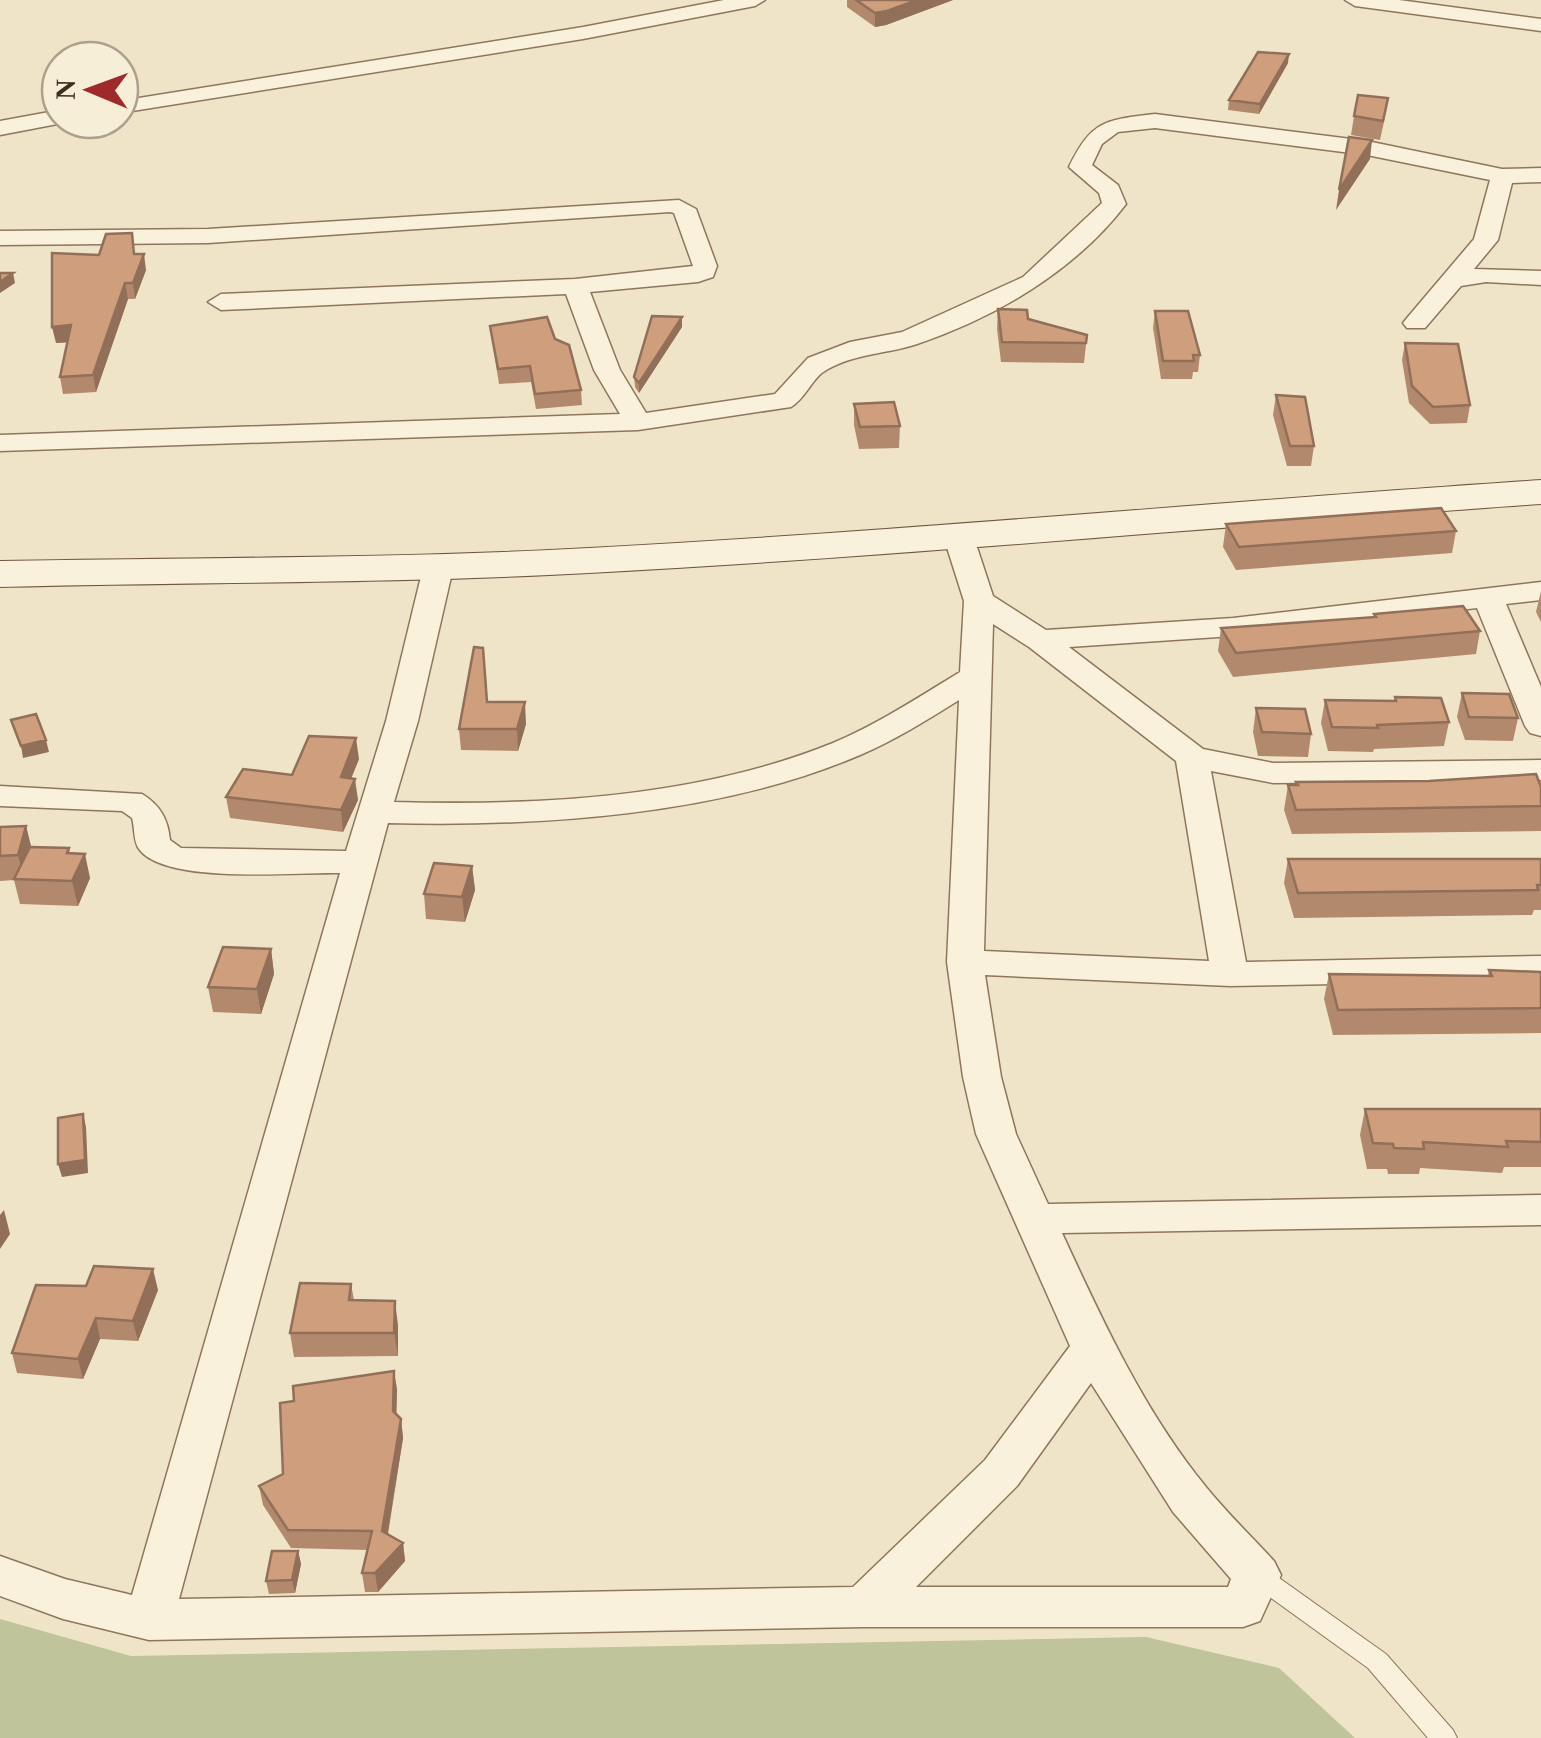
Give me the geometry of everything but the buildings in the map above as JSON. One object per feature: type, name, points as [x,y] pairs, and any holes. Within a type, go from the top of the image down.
[{"type":"street","points":[[140,104],[584,33],[755,0]]},
{"type":"street","points":[[1355,0],[1541,25]]},
{"type":"street","points":[[0,128],[40,121]]},
{"type":"street","points":[[0,443],[638,422],[782,400],[794,394],[807,372],[818,364],[859,348],[910,338],[1032,282],[1114,204],[1110,190],[1080,167],[1093,141],[1112,126],[1156,121],[1368,148],[1502,176],[1541,176]]},
{"type":"street","points":[[1416,323],[1486,240],[1502,176]]},
{"type":"street","points":[[0,238],[208,236],[664,205],[684,210],[704,272],[575,286],[221,302]]},
{"type":"street","points":[[1455,279],[1541,278]]},
{"type":"street","points":[[575,286],[607,370],[638,422]]},
{"type":"street","points":[[0,574],[584,561],[959,538],[1200,515],[1541,492]]},
{"type":"street","points":[[0,1576],[63,1598],[149,1620],[864,1606],[1243,1607],[1258,1575],[1190,1498],[1142,1430],[1093,1348],[1033,1219],[991,1115],[964,962],[979,601],[959,538]]},
{"type":"street","points":[[149,1620],[358,862],[402,721],[440,564]]},
{"type":"street","points":[[1040,640],[1233,627],[1541,591]]},
{"type":"street","points":[[1488,598],[1541,726]]},
{"type":"street","points":[[979,601],[1040,640],[1192,757],[1273,772],[1541,770]]},
{"type":"street","points":[[374,812],[598,806],[674,797],[827,757],[973,678]]},
{"type":"street","points":[[1192,757],[1230,974]]},
{"type":"street","points":[[0,796],[130,800],[144,808],[151,819],[152,844],[182,860],[358,862]]},
{"type":"street","points":[[964,962],[1230,974],[1541,968]]},
{"type":"street","points":[[1033,1219],[1541,1210]]},
{"type":"street","points":[[864,1606],[1001,1473],[1093,1348]]},
{"type":"lane","points":[[1258,1575],[1377,1661],[1444,1738]]},
{"type":"green space","points":[[0,1619],[131,1656],[1146,1637],[1279,1668],[1355,1738],[0,1738]]}]
